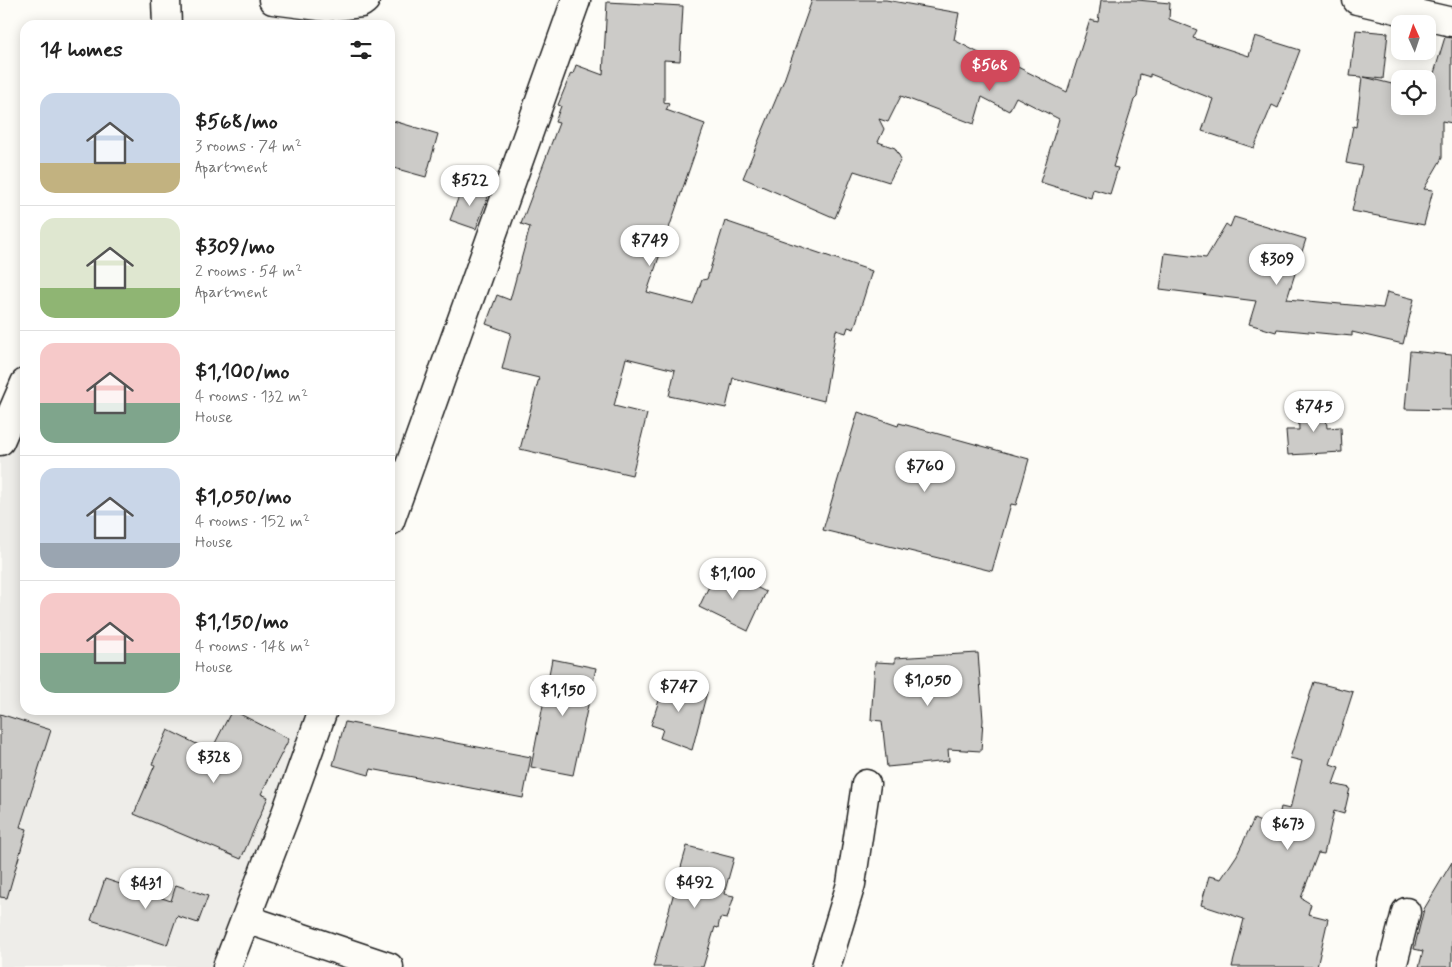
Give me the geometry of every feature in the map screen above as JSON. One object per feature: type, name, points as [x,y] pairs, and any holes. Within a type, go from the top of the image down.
[{"type":"street","points":[[166,0],[167,20]]},
{"type":"street","points":[[273,0],[327,7],[360,3],[365,0]]},
{"type":"street","points":[[395,507],[576,0]]},
{"type":"street","points":[[1357,0],[1452,22]]},
{"type":"street","points":[[0,440],[20,394]]},
{"type":"street","points":[[227,967],[321,715]]},
{"type":"street","points":[[826,967],[851,884],[866,784]]},
{"type":"street","points":[[1392,967],[1406,912]]},
{"type":"street","points":[[246,919],[389,967]]},
{"type":"shaded area","points":[[20,414],[20,715],[304,715],[279,793],[214,967],[0,967],[0,457]]},
{"type":"building","points":[[812,0],[886,0],[959,13],[954,40],[998,63],[1000,58],[1067,92],[1090,20],[1098,22],[1101,0],[1137,0],[1170,3],[1169,19],[1197,30],[1193,38],[1249,56],[1255,36],[1300,50],[1278,108],[1272,105],[1254,148],[1202,131],[1213,99],[1150,74],[1150,77],[1140,74],[1137,97],[1134,100],[1113,167],[1118,168],[1110,194],[1093,189],[1091,198],[1040,182],[1059,119],[1016,97],[1009,111],[982,97],[974,124],[901,96],[888,122],[879,119],[884,129],[878,142],[895,148],[901,159],[889,182],[854,171],[835,218],[743,178],[784,80]]},
{"type":"building","points":[[607,2],[683,6],[680,61],[664,60],[664,102],[669,104],[666,110],[705,124],[647,292],[693,304],[702,280],[707,279],[725,221],[872,271],[854,329],[848,327],[846,333],[836,330],[824,401],[733,378],[726,408],[669,396],[675,370],[626,358],[614,406],[647,414],[632,475],[520,449],[539,378],[502,369],[511,333],[486,324],[497,295],[510,300],[530,227],[521,224],[559,123],[555,122],[561,106],[558,105],[571,73],[573,74],[576,65],[603,75]]},
{"type":"building","points":[[1356,30],[1388,33],[1383,79],[1364,77],[1391,84],[1391,115],[1436,115],[1435,70],[1445,37],[1452,38],[1452,123],[1442,121],[1442,158],[1424,189],[1433,190],[1424,225],[1352,211],[1362,166],[1346,163],[1353,126],[1356,127],[1362,77],[1350,76]]},
{"type":"building","points":[[395,121],[438,134],[426,177],[395,168]]},
{"type":"building","points":[[463,185],[489,194],[476,229],[450,220]]},
{"type":"building","points":[[1234,217],[1306,239],[1287,299],[1383,308],[1387,292],[1414,299],[1403,344],[1352,332],[1352,336],[1277,329],[1276,332],[1249,324],[1256,301],[1160,289],[1165,253],[1206,258],[1226,224],[1230,227]]},
{"type":"building","points":[[1410,351],[1452,355],[1452,410],[1405,409]]},
{"type":"building","points":[[1325,404],[1327,428],[1341,427],[1342,452],[1288,455],[1286,430],[1299,430],[1298,405]]},
{"type":"building","points":[[858,412],[898,426],[899,423],[1029,459],[1016,505],[1011,504],[992,571],[823,530]]},
{"type":"building","points":[[718,568],[766,592],[748,631],[699,607]]},
{"type":"building","points":[[978,653],[983,720],[981,751],[948,749],[949,761],[887,767],[882,721],[871,720],[875,662],[895,663],[895,658]]},
{"type":"building","points":[[552,659],[596,668],[573,775],[531,767]]},
{"type":"building","points":[[666,679],[707,692],[692,750],[660,738],[663,729],[651,725]]},
{"type":"building","points":[[1314,682],[1353,692],[1330,764],[1339,767],[1333,784],[1350,788],[1344,814],[1334,811],[1324,854],[1318,853],[1301,898],[1311,904],[1308,914],[1328,919],[1317,967],[1232,967],[1244,919],[1201,905],[1209,876],[1221,879],[1237,855],[1254,819],[1276,829],[1281,807],[1290,809],[1302,761],[1290,758]]},
{"type":"building","points":[[0,714],[51,730],[20,827],[27,829],[7,898],[0,897]]},
{"type":"building","points":[[229,715],[242,715],[289,739],[261,794],[268,797],[241,859],[134,814],[155,765],[152,764],[168,730],[211,751]]},
{"type":"building","points":[[345,722],[531,757],[523,798],[371,769],[369,775],[333,765]]},
{"type":"building","points":[[687,846],[734,858],[724,894],[734,896],[727,919],[720,918],[718,928],[715,927],[703,967],[653,967]]},
{"type":"building","points":[[1452,862],[1452,967],[1419,967],[1423,951],[1414,949],[1424,909]]},
{"type":"building","points":[[105,879],[171,901],[176,885],[208,896],[198,923],[177,916],[167,945],[91,920]]}]
